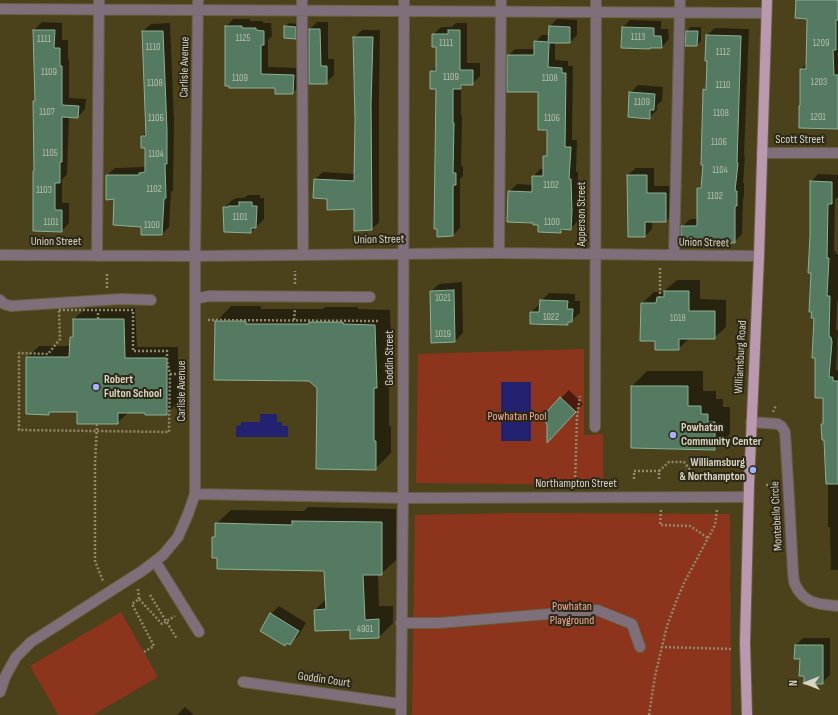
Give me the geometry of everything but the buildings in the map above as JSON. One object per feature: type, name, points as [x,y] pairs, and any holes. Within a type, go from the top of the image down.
[{"type":"main road","name":"Williamsburg Road","points":[[747,715],[745,642],[748,497],[759,256],[767,0]]},
{"type":"street","points":[[302,0],[303,254]]},
{"type":"street","name":"Goddin Street","points":[[401,715],[404,0]]},
{"type":"street","points":[[499,253],[500,0]]},
{"type":"street","name":"Apperson Street","points":[[595,427],[596,0]]},
{"type":"street","points":[[674,255],[680,0]]},
{"type":"street","points":[[0,9],[99,5],[198,5],[302,11],[766,13]]},
{"type":"street","points":[[97,256],[99,5]]},
{"type":"street","name":"Carlisle Avenue","points":[[0,692],[5,677],[16,657],[31,642],[136,575],[163,555],[178,537],[195,494],[195,256],[198,5]]},
{"type":"street","name":"Scott Street","points":[[762,152],[838,153]]},
{"type":"street","name":"Union Street","points":[[0,255],[195,256],[499,253],[759,256]]},
{"type":"street","points":[[195,298],[209,296],[370,297]]},
{"type":"street","points":[[0,300],[4,304],[11,306],[121,299],[151,300]]},
{"type":"street","name":"Montebello Circle","points":[[751,422],[778,424],[785,432],[794,582],[803,596],[810,601],[838,606]]},
{"type":"street","name":"Northampton Street","points":[[195,494],[403,498],[748,497]]},
{"type":"street","points":[[155,561],[199,632]]},
{"type":"street","points":[[401,623],[439,623],[597,610],[632,624],[640,647]]},
{"type":"street","name":"Goddin Court","points":[[243,682],[401,704]]},
{"type":"path","points":[[660,268],[660,297]]},
{"type":"path","points":[[295,271],[295,289]]},
{"type":"path","points":[[107,273],[107,280]]},
{"type":"path","points":[[294,320],[295,305]]},
{"type":"path","points":[[59,310],[133,310],[133,351],[166,351],[166,361],[170,374],[169,432],[19,430],[19,353],[48,354],[60,339],[59,310]]},
{"type":"path","points":[[208,320],[380,321]]},
{"type":"path","points":[[170,374],[182,374]]},
{"type":"path","points":[[575,486],[577,417],[580,396]]},
{"type":"path","points":[[97,424],[95,463],[95,561],[104,583]]},
{"type":"path","points":[[634,479],[634,471],[659,471],[669,462],[679,461],[684,462],[697,479]]},
{"type":"path","points":[[659,471],[659,479]]},
{"type":"path","points":[[766,485],[776,485]]},
{"type":"path","points":[[668,510],[661,510],[660,525],[690,526],[708,538]]},
{"type":"path","points":[[649,715],[661,647],[676,602],[715,525],[717,510],[710,510]]},
{"type":"path","points":[[138,589],[139,599],[162,624],[167,621]]},
{"type":"path","points":[[150,595],[177,639]]},
{"type":"path","points":[[139,599],[132,604],[154,646],[144,652]]},
{"type":"path","points":[[661,647],[733,648]]},
{"type":"green space","name":"Powhatan Pool","points":[[584,349],[584,435],[603,434],[603,485],[416,483],[418,354]]},
{"type":"green space","name":"Powhatan Playground","points":[[517,513],[730,514],[731,715],[412,715],[415,515]]},
{"type":"green space","points":[[121,612],[158,677],[93,715],[58,715],[30,666]]},
{"type":"shaded area","points":[[501,382],[531,382],[531,441],[501,441]]},
{"type":"shaded area","points":[[260,414],[277,414],[277,422],[282,422],[282,426],[288,426],[288,437],[236,437],[236,426],[241,425],[241,422],[260,422]]},
{"type":"place","name":"Robert Fulton School","points":[[96,387]]},
{"type":"place","name":"Powhatan Community Center","points":[[673,435]]},
{"type":"place","name":"Williamsburg & Northampton","points":[[753,470]]}]
